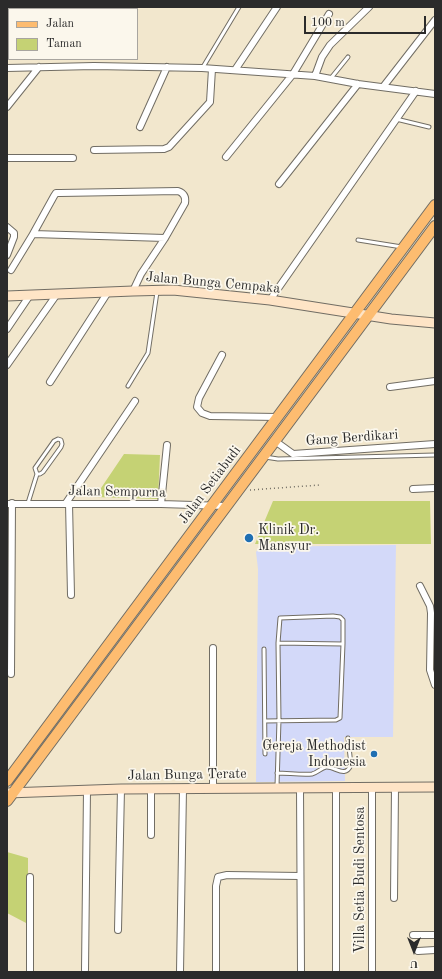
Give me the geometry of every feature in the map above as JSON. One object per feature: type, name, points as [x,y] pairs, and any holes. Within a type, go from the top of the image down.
[{"type":"main road","name":"Jalan Setiabudi","points":[[9,796],[368,316],[431,219],[435,205]]},
{"type":"main road","name":"Jalan Setiabudi","points":[[7,781],[354,314],[404,248],[431,219]]},
{"type":"street","points":[[235,70],[277,7]]},
{"type":"street","points":[[315,76],[322,57],[330,45],[369,7]]},
{"type":"street","points":[[226,157],[293,74],[329,14]]},
{"type":"street","points":[[383,87],[435,20]]},
{"type":"street","points":[[7,68],[94,66],[235,70],[315,76],[358,84],[435,94]]},
{"type":"street","points":[[7,107],[39,67]]},
{"type":"street","points":[[140,127],[167,67]]},
{"type":"street","points":[[94,150],[164,149],[169,147],[210,102],[212,69]]},
{"type":"street","points":[[279,184],[358,84]]},
{"type":"street","points":[[270,300],[416,91]]},
{"type":"street","points":[[7,158],[73,158]]},
{"type":"street","points":[[11,270],[56,193],[181,192],[186,199],[185,203],[165,238],[141,274],[133,291]]},
{"type":"street","points":[[7,227],[14,233],[14,237],[7,255]]},
{"type":"street","points":[[33,234],[165,238]]},
{"type":"street","name":"Jalan Bunga Cempaka","points":[[7,296],[173,290],[270,300],[368,316],[435,323]]},
{"type":"street","points":[[50,382],[108,292]]},
{"type":"street","points":[[7,365],[57,294]]},
{"type":"street","points":[[7,329],[30,295]]},
{"type":"street","points":[[222,355],[199,398],[197,407],[202,413],[210,416],[278,417]]},
{"type":"street","points":[[390,387],[435,381]]},
{"type":"street","points":[[71,596],[68,503],[135,401]]},
{"type":"street","name":"Gang Berdikari","points":[[275,441],[293,454],[435,444]]},
{"type":"street","points":[[161,504],[167,445]]},
{"type":"street","points":[[413,489],[435,488]]},
{"type":"street","name":"Jalan Sempurna","points":[[10,504],[68,503],[226,506]]},
{"type":"street","points":[[10,504],[10,674]]},
{"type":"street","points":[[420,586],[430,606],[430,670],[435,685]]},
{"type":"street","points":[[213,648],[213,789]]},
{"type":"street","name":"Jalan Bunga Terate","points":[[9,796],[87,790],[435,786]]},
{"type":"street","name":"Villa Setia Budi Sentosa","points":[[372,787],[372,972]]},
{"type":"street","points":[[394,898],[395,787]]},
{"type":"street","points":[[300,788],[301,972]]},
{"type":"street","name":"Villa Setia Budi Sentosa","points":[[336,788],[336,972]]},
{"type":"street","points":[[151,789],[151,835]]},
{"type":"street","points":[[180,972],[183,789]]},
{"type":"street","points":[[85,970],[87,790]]},
{"type":"street","points":[[118,930],[122,790]]},
{"type":"street","points":[[216,972],[216,886],[218,877],[227,875],[300,876]]},
{"type":"street","points":[[30,877],[30,972]]},
{"type":"street","points":[[413,935],[435,935]]},
{"type":"street","points":[[418,951],[435,950]]},
{"type":"lane","points":[[202,68],[239,7]]},
{"type":"lane","points":[[330,79],[348,57]]},
{"type":"lane","points":[[396,119],[429,127]]},
{"type":"lane","points":[[358,240],[404,248]]},
{"type":"lane","points":[[128,386],[148,354],[158,291]]},
{"type":"lane","points":[[28,503],[37,474],[35,468],[54,441],[58,439],[61,440],[62,444],[57,453],[43,472],[37,474]]},
{"type":"lane","points":[[263,457],[435,455]]},
{"type":"lane","points":[[265,721],[279,720],[336,720],[340,718],[343,644],[343,620],[340,617],[280,618],[278,643],[279,720],[276,788]]},
{"type":"lane","points":[[278,643],[343,644]]},
{"type":"lane","points":[[264,649],[265,754]]},
{"type":"lane","points":[[277,773],[311,774],[318,772],[325,767],[342,772],[345,771],[349,769],[351,765],[348,738]]},
{"type":"path","points":[[238,490],[320,485]]},
{"type":"shaded area","points":[[396,545],[393,737],[344,737],[345,781],[256,782],[258,569],[256,552],[260,547]]},
{"type":"green space","points":[[124,454],[160,455],[158,499],[95,497]]},
{"type":"green space","points":[[273,501],[430,501],[431,544],[255,544]]},
{"type":"green space","points":[[7,852],[28,858],[28,924],[7,913]]},
{"type":"place","name":"Klinik Dr. Mansyur","points":[[249,538]]},
{"type":"place","name":"Gereja Methodist Indonesia","points":[[374,754]]}]
